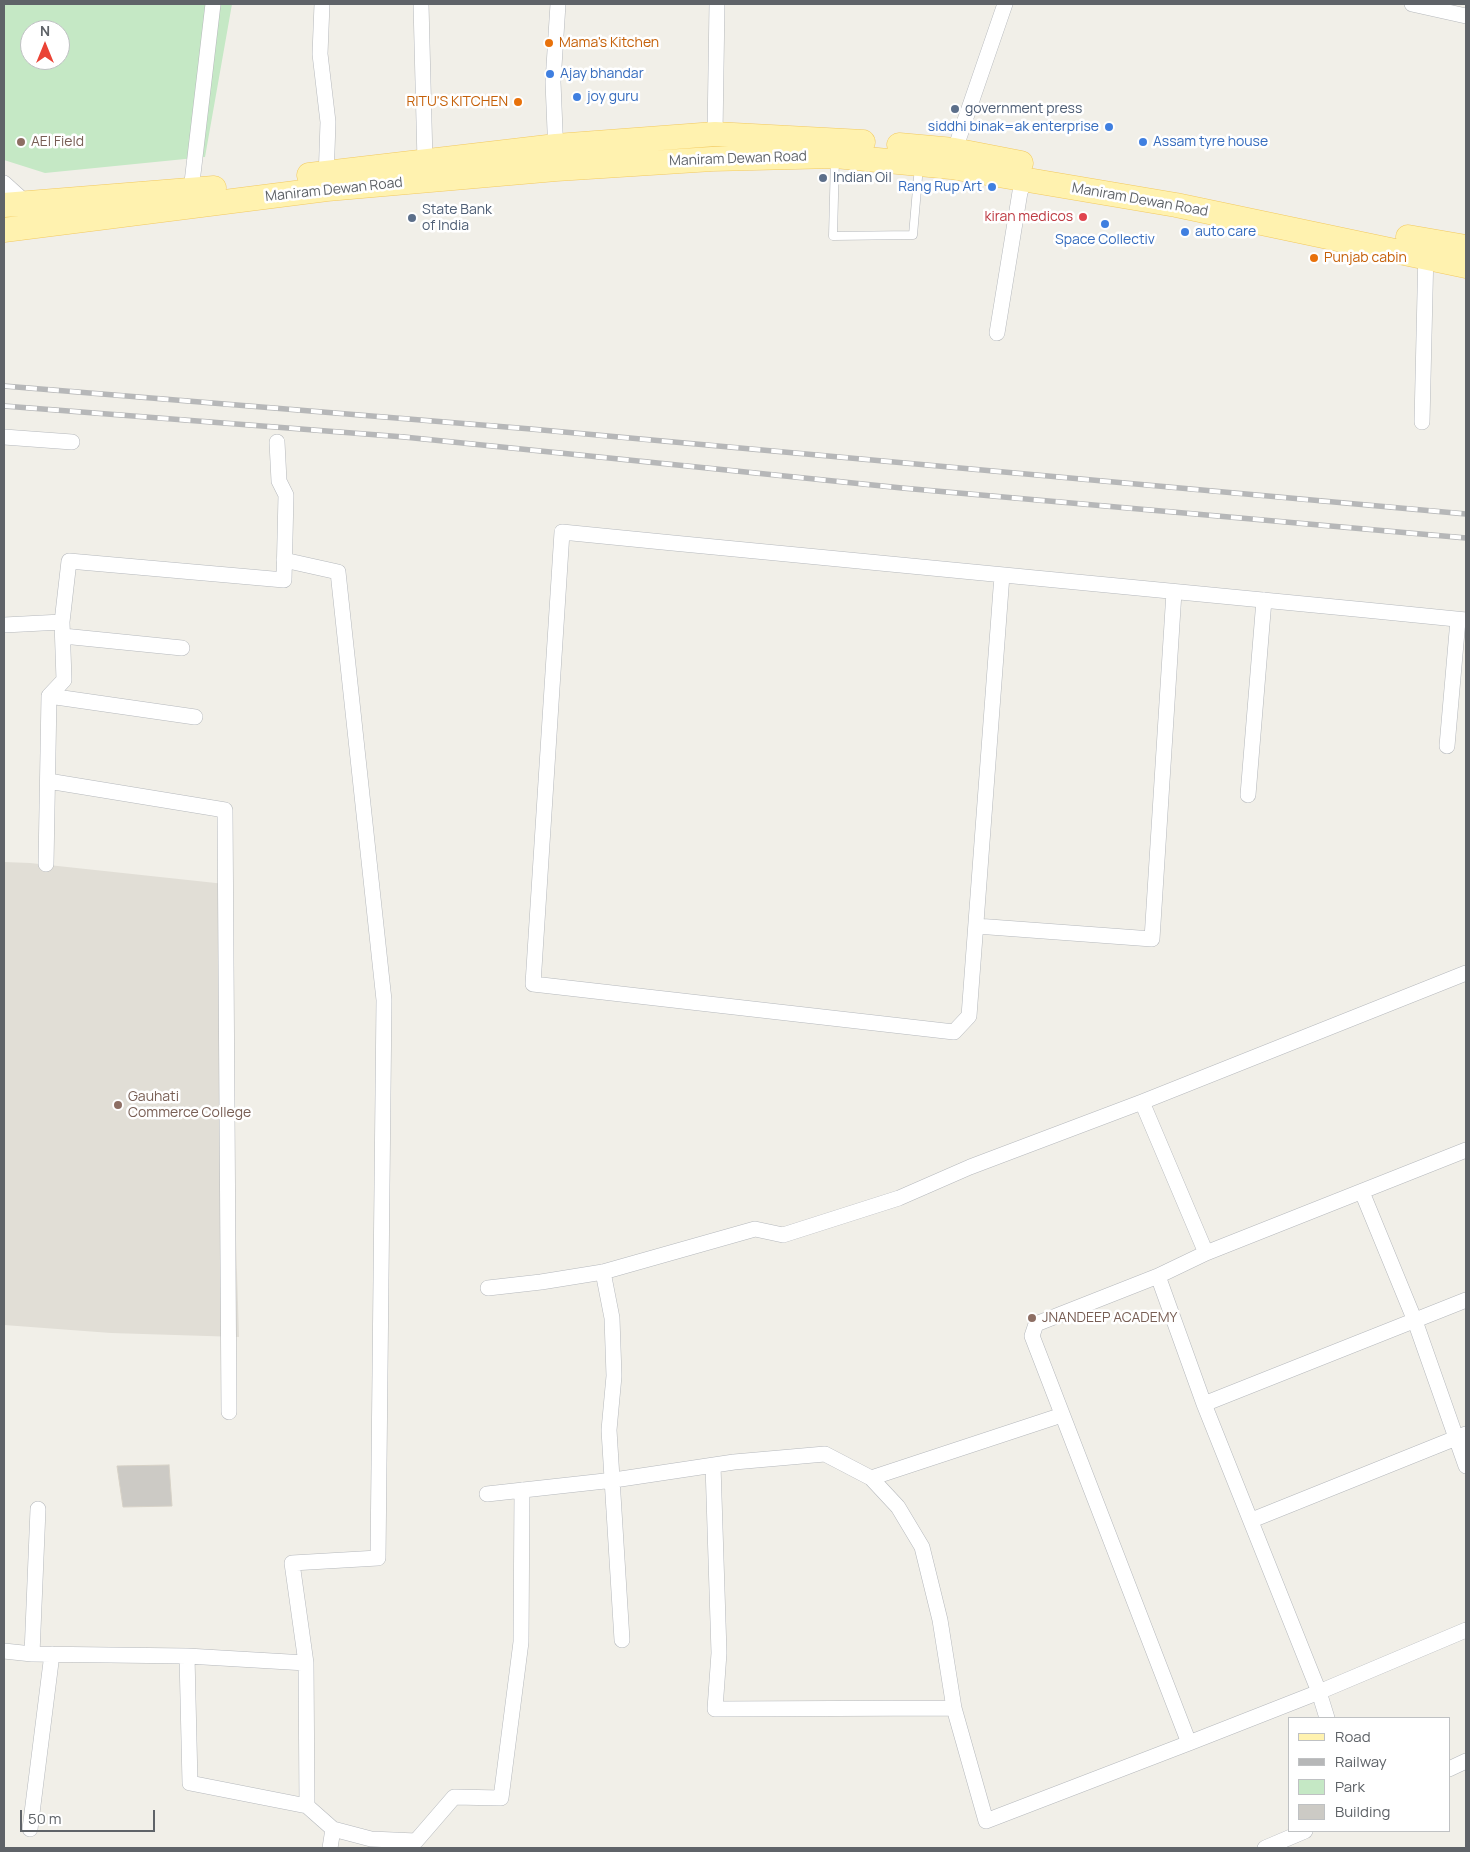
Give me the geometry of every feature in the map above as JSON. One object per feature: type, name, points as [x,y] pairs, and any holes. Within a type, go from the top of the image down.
[{"type":"main road","name":"Maniram Dewan Road","points":[[14,204],[327,181],[556,158],[715,134],[1024,164],[1175,189],[1426,249],[1466,266]]},
{"type":"main road","name":"Maniram Dewan Road","points":[[15,228],[327,181],[425,161],[920,155]]},
{"type":"main road","name":"Maniram Dewan Road","points":[[952,158],[1026,180],[1426,249],[1466,247]]},
{"type":"street","points":[[192,191],[213,4]]},
{"type":"street","points":[[322,4],[320,54],[328,122],[327,181]]},
{"type":"street","points":[[422,4],[425,161]]},
{"type":"street","points":[[556,158],[553,82],[558,4]]},
{"type":"street","points":[[715,134],[717,4]]},
{"type":"street","points":[[952,158],[1005,4]]},
{"type":"street","points":[[1412,4],[1466,16]]},
{"type":"street","points":[[997,333],[1020,192],[1026,180]]},
{"type":"street","points":[[4,183],[14,204],[15,228]]},
{"type":"street","points":[[1422,422],[1426,249]]},
{"type":"street","points":[[4,437],[72,442]]},
{"type":"street","points":[[46,864],[49,696],[64,680],[62,629],[69,561],[284,580],[286,495],[279,481],[277,442]]},
{"type":"street","points":[[1002,575],[969,1016],[954,1032],[533,984],[562,532],[1264,600],[1462,620],[1447,746]]},
{"type":"street","points":[[284,560],[338,572],[384,1000],[378,1558],[292,1563],[306,1663],[307,1806]]},
{"type":"street","points":[[976,926],[1152,939],[1174,592]]},
{"type":"street","points":[[1248,795],[1264,600]]},
{"type":"street","points":[[4,625],[62,629],[182,648]]},
{"type":"street","points":[[49,696],[195,717]]},
{"type":"street","points":[[48,780],[225,810],[229,1412]]},
{"type":"street","points":[[488,1288],[603,1272],[755,1229],[783,1234],[899,1198],[970,1167],[1142,1102],[1466,973]]},
{"type":"street","points":[[1142,1102],[1206,1253]]},
{"type":"street","points":[[1189,1743],[1032,1336],[1036,1324],[1158,1276],[1206,1253],[1466,1150]]},
{"type":"street","points":[[1362,1192],[1416,1321],[1461,1436],[1466,1466]]},
{"type":"street","points":[[603,1272],[612,1318],[614,1376],[610,1430],[622,1640]]},
{"type":"street","points":[[1158,1276],[1204,1404],[1252,1520],[1319,1692],[1327,1717]]},
{"type":"street","points":[[1204,1404],[1466,1300]]},
{"type":"street","points":[[871,1478],[1062,1415]]},
{"type":"street","points":[[1252,1520],[1461,1436]]},
{"type":"street","points":[[487,1494],[614,1480],[713,1465],[825,1454],[871,1478],[898,1507],[922,1547],[940,1620],[954,1708],[986,1822],[1319,1692],[1466,1630]]},
{"type":"street","points":[[713,1465],[719,1653],[715,1710],[954,1708]]},
{"type":"street","points":[[188,1656],[190,1783],[307,1806],[333,1829],[371,1839],[416,1841],[454,1797],[501,1798],[520,1642],[522,1490]]},
{"type":"street","points":[[32,1654],[38,1509]]},
{"type":"street","points":[[4,1651],[32,1654],[188,1656],[306,1663]]},
{"type":"street","points":[[30,1829],[52,1654]]},
{"type":"street","points":[[1450,1768],[1466,1761]]},
{"type":"street","points":[[330,1848],[333,1829]]},
{"type":"street","points":[[1265,1848],[1303,1832]]},
{"type":"lane","points":[[835,156],[833,236],[913,235],[920,155]]},
{"type":"shaded area","name":"Gauhati Commerce College","points":[[4,862],[30,863],[225,884],[239,1337],[111,1333],[4,1325]]},
{"type":"green space","points":[[4,4],[232,4],[205,157],[45,173],[4,160]]},
{"type":"building","points":[[169,1465],[172,1506],[123,1507],[117,1466]]},
{"type":"railway","points":[[4,386],[531,429],[1466,514]]},
{"type":"railway","points":[[4,406],[404,437],[902,488],[1466,538]]},
{"type":"place","name":"Mama's Kitchen","points":[[549,43]]},
{"type":"place","name":"Ajay bhandar","points":[[550,74]]},
{"type":"place","name":"joy guru","points":[[577,97]]},
{"type":"place","name":"RITU'S KITCHEN","points":[[518,102]]},
{"type":"place","name":"government press","points":[[955,109]]},
{"type":"place","name":"siddhi binak=ak enterprise","points":[[1109,127]]},
{"type":"place","name":"AEI Field","points":[[21,142]]},
{"type":"place","name":"Assam tyre house","points":[[1143,142]]},
{"type":"place","name":"Indian Oil","points":[[823,178]]},
{"type":"place","name":"Rang Rup Art","points":[[992,187]]},
{"type":"place","name":"kiran medicos","points":[[1083,217]]},
{"type":"place","name":"State Bank of India","points":[[412,218]]},
{"type":"place","name":"Space Collectiv","points":[[1105,224]]},
{"type":"place","name":"auto care","points":[[1185,232]]},
{"type":"place","name":"Punjab cabin","points":[[1314,258]]},
{"type":"place","name":"Gauhati Commerce College","points":[[118,1105]]},
{"type":"place","name":"JNANDEEP ACADEMY","points":[[1032,1318]]}]
